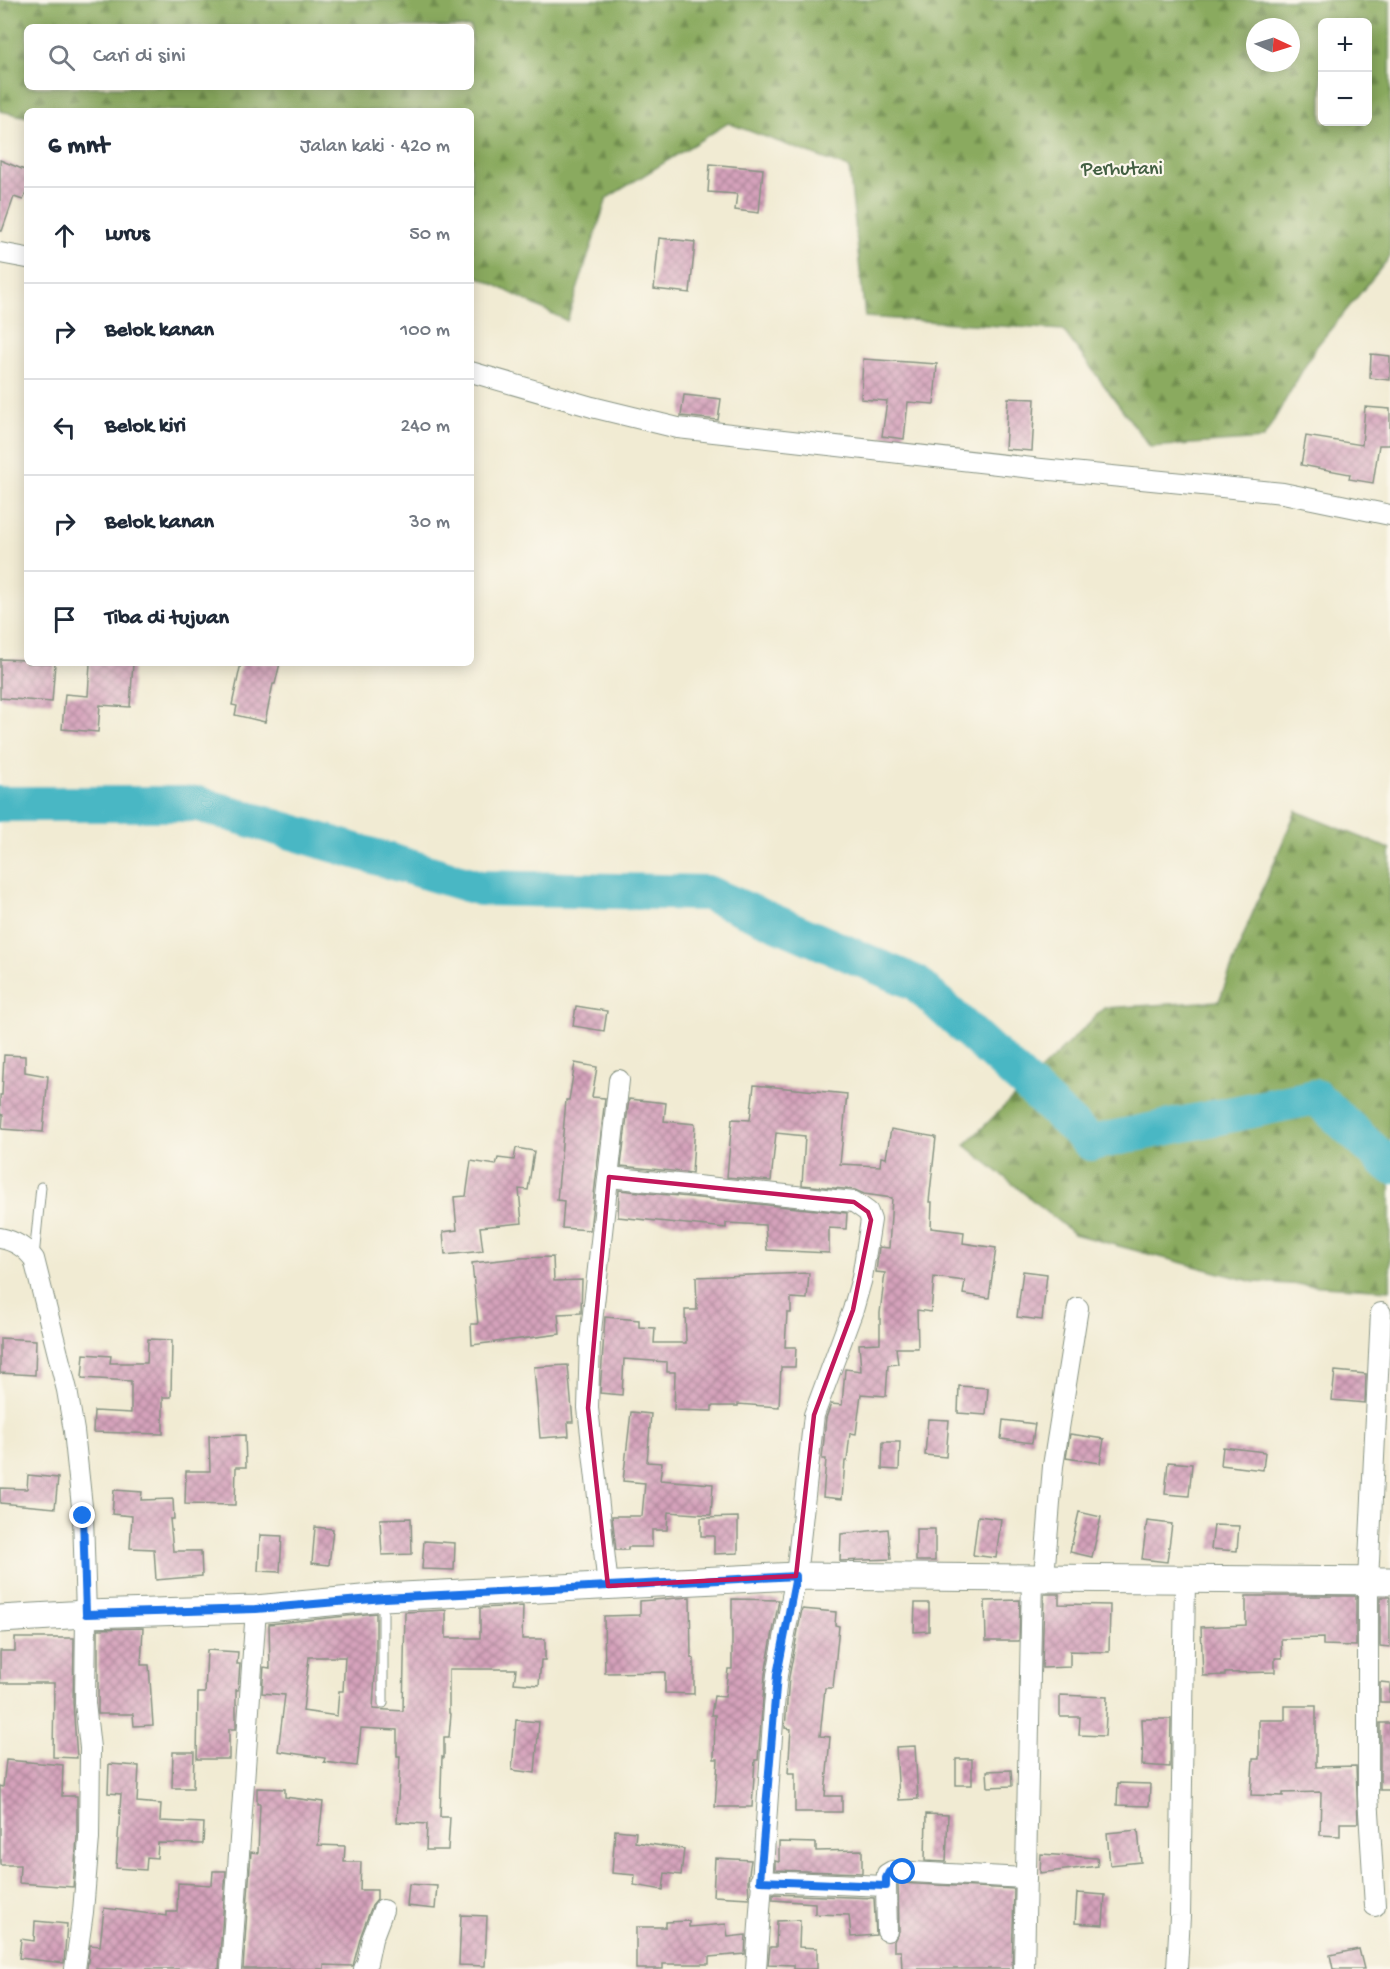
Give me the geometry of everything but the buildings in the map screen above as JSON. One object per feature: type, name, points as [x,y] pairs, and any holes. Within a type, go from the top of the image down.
[{"type":"street","points":[[0,253],[24,257]]},
{"type":"street","points":[[474,373],[592,407],[678,428],[1283,494],[1390,515]]},
{"type":"street","points":[[608,1586],[588,1408],[590,1340],[619,1080]]},
{"type":"street","points":[[609,1177],[854,1202],[868,1212],[871,1220],[862,1278],[854,1310],[814,1415],[796,1576],[777,1675],[760,1881],[756,1969]]},
{"type":"street","points":[[0,1238],[26,1248],[34,1259],[67,1390],[83,1516],[86,1614],[85,1703],[90,1748],[89,1838],[83,1912],[75,1969]]},
{"type":"street","points":[[1024,1969],[1038,1577],[1078,1308]]},
{"type":"street","points":[[1375,1906],[1368,1796],[1379,1581],[1381,1313]]},
{"type":"street","points":[[0,1619],[256,1609],[384,1598],[796,1576],[1379,1581]]},
{"type":"street","points":[[1177,1969],[1180,1916],[1185,1579]]},
{"type":"street","points":[[231,1969],[256,1609]]},
{"type":"street","points":[[887,1931],[887,1874],[892,1871],[1026,1878]]},
{"type":"street","points":[[760,1881],[886,1886]]},
{"type":"street","points":[[364,1969],[383,1910]]},
{"type":"lane","points":[[34,1259],[41,1187]]},
{"type":"lane","points":[[383,1703],[384,1598]]},
{"type":"highlighted area","points":[[609,1177],[854,1202],[868,1212],[871,1220],[853,1310],[814,1415],[796,1576],[608,1586],[588,1408]]},
{"type":"green space","name":"Perhutani","points":[[0,0],[1390,0],[1390,257],[1316,347],[1263,439],[1150,447],[1063,330],[865,317],[849,168],[728,123],[607,198],[567,321],[474,274],[474,108],[24,108],[24,116],[0,111]]},
{"type":"green space","points":[[1296,811],[1390,849],[1390,1290],[1254,1282],[1074,1234],[965,1145],[1104,1008],[1219,1001],[1248,924]]},
{"type":"waterway","points":[[0,804],[198,804],[480,888],[707,893],[916,983],[1091,1143],[1316,1097],[1390,1166]]},
{"type":"route","points":[[83,1516],[86,1614],[256,1609],[384,1598],[796,1576],[777,1675],[760,1881],[886,1886],[889,1872],[903,1872]]}]
